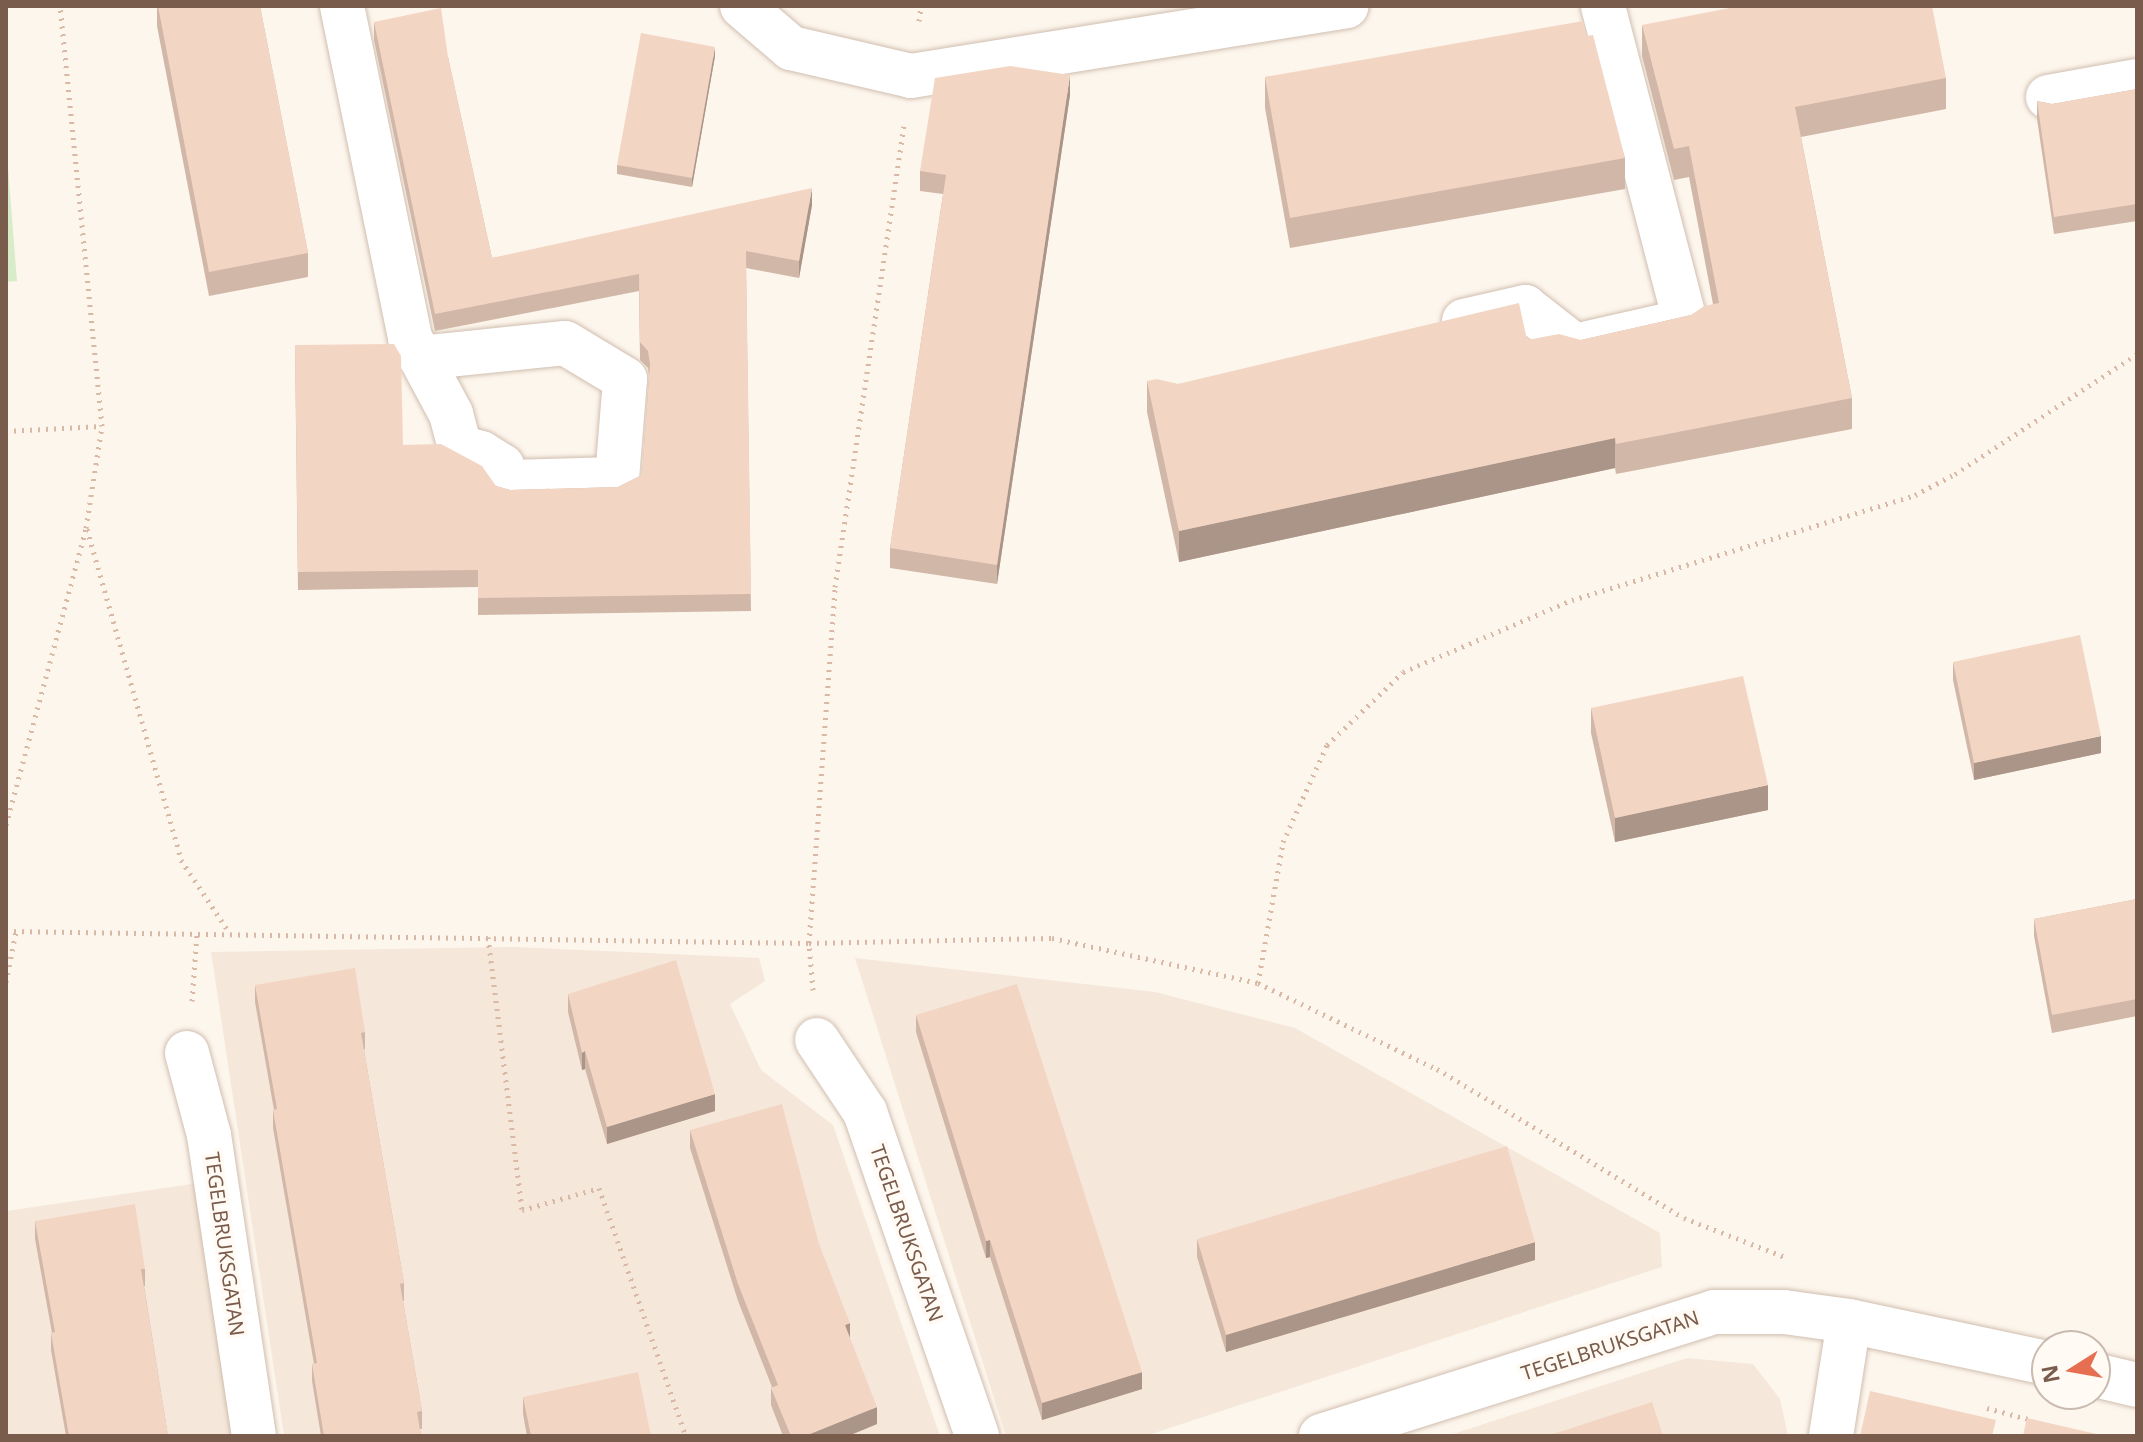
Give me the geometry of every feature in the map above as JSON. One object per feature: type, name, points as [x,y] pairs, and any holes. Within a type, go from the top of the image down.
[{"type":"street","points":[[342,6],[410,338],[451,414],[460,447],[481,453],[502,466],[509,482],[617,479],[625,379],[565,343],[421,358]]},
{"type":"street","points":[[742,6],[791,48],[911,76],[1346,6]]},
{"type":"street","points":[[1418,332],[1525,307],[1575,346],[1685,321],[1603,6]]},
{"type":"street","points":[[2048,97],[2137,81]]},
{"type":"street","name":"TEGELBRUKSGATAN","points":[[817,1040],[865,1112],[977,1436]]},
{"type":"street","name":"TEGELBRUKSGATAN","points":[[187,1053],[209,1135],[254,1436]]},
{"type":"street","name":"TEGELBRUKSGATAN","points":[[1321,1436],[1714,1312],[1784,1312],[1849,1321],[2031,1360]]},
{"type":"street","points":[[1831,1436],[1849,1321]]},
{"type":"street","points":[[2111,1379],[2137,1385]]},
{"type":"path","points":[[6,825],[86,528],[102,426],[60,6]]},
{"type":"path","points":[[809,943],[835,587],[921,6]]},
{"type":"path","points":[[1258,983],[1283,842],[1327,745],[1403,672],[1572,600],[1915,495],[1955,474],[2137,354]]},
{"type":"path","points":[[6,431],[102,426]]},
{"type":"path","points":[[86,528],[181,860],[230,932]]},
{"type":"path","points":[[6,931],[809,943],[1052,938],[1258,983],[1437,1069],[1684,1218],[1798,1261]]},
{"type":"path","points":[[6,982],[16,931]]},
{"type":"path","points":[[187,1053],[197,933]]},
{"type":"path","points":[[488,937],[522,1210],[599,1188],[686,1436]]},
{"type":"shaded area","points":[[515,947],[759,958],[765,981],[730,1004],[761,1070],[833,1125],[940,1436],[284,1436],[211,952]]},
{"type":"shaded area","points":[[855,958],[1155,992],[1295,1028],[1660,1233],[1662,1267],[1145,1436],[1006,1436]]},
{"type":"shaded area","points":[[199,1183],[236,1436],[6,1436],[6,1211]]},
{"type":"shaded area","points":[[1687,1358],[1753,1364],[1780,1399],[1788,1436],[1447,1436]]},
{"type":"green space","points":[[6,142],[17,281],[6,282]]},
{"type":"building","points":[[158,6],[260,6],[308,253],[209,272]]},
{"type":"building","points":[[1740,6],[1932,6],[1946,78],[1795,107],[1852,398],[1616,444],[1615,438],[1179,531],[1147,381],[1157,379],[1178,384],[1519,303],[1527,340],[1559,334],[1581,340],[1691,315],[1704,306],[1719,303],[1689,146],[1674,149],[1642,25]]},
{"type":"building","points":[[441,8],[448,57],[492,258],[812,188],[799,261],[746,251],[751,594],[478,598],[478,570],[298,572],[295,345],[394,344],[401,356],[403,445],[441,444],[482,466],[496,486],[510,490],[618,487],[642,475],[650,364],[648,351],[640,342],[639,274],[435,314],[374,22]]},
{"type":"building","points":[[1583,21],[1586,36],[1593,35],[1625,158],[1290,218],[1265,77]]},
{"type":"building","points":[[641,33],[715,47],[692,178],[617,165]]},
{"type":"building","points":[[1010,66],[1070,75],[997,565],[890,548],[946,175],[920,171],[935,78]]},
{"type":"building","points":[[2137,89],[2137,204],[2054,217],[2037,101],[2052,104]]},
{"type":"building","points":[[2080,635],[2101,736],[1974,763],[1953,662]]},
{"type":"building","points":[[1743,676],[1768,785],[1615,818],[1591,708]]},
{"type":"building","points":[[2137,899],[2137,999],[2052,1015],[2034,919]]},
{"type":"building","points":[[676,960],[715,1094],[607,1127],[585,1051],[582,1053],[568,994]]},
{"type":"building","points":[[355,968],[365,1032],[361,1033],[404,1283],[400,1284],[422,1411],[417,1412],[421,1436],[324,1436],[312,1364],[317,1363],[273,1110],[277,1109],[255,985]]},
{"type":"building","points":[[1017,984],[1142,1372],[1042,1403],[990,1240],[986,1241],[916,1015]]},
{"type":"building","points":[[782,1104],[819,1244],[850,1323],[845,1325],[877,1407],[805,1436],[791,1436],[771,1388],[778,1385],[738,1284],[690,1130]]},
{"type":"building","points":[[1507,1146],[1535,1242],[1226,1335],[1197,1239]]},
{"type":"building","points":[[135,1204],[145,1269],[141,1269],[168,1436],[69,1436],[51,1333],[55,1332],[35,1221]]},
{"type":"building","points":[[638,1372],[651,1436],[531,1436],[523,1397]]},
{"type":"building","points":[[1870,1391],[1996,1420],[1992,1436],[1860,1436]]},
{"type":"building","points":[[1652,1402],[1663,1436],[1547,1436]]},
{"type":"building","points":[[2027,1418],[2105,1436],[2023,1436]]}]
